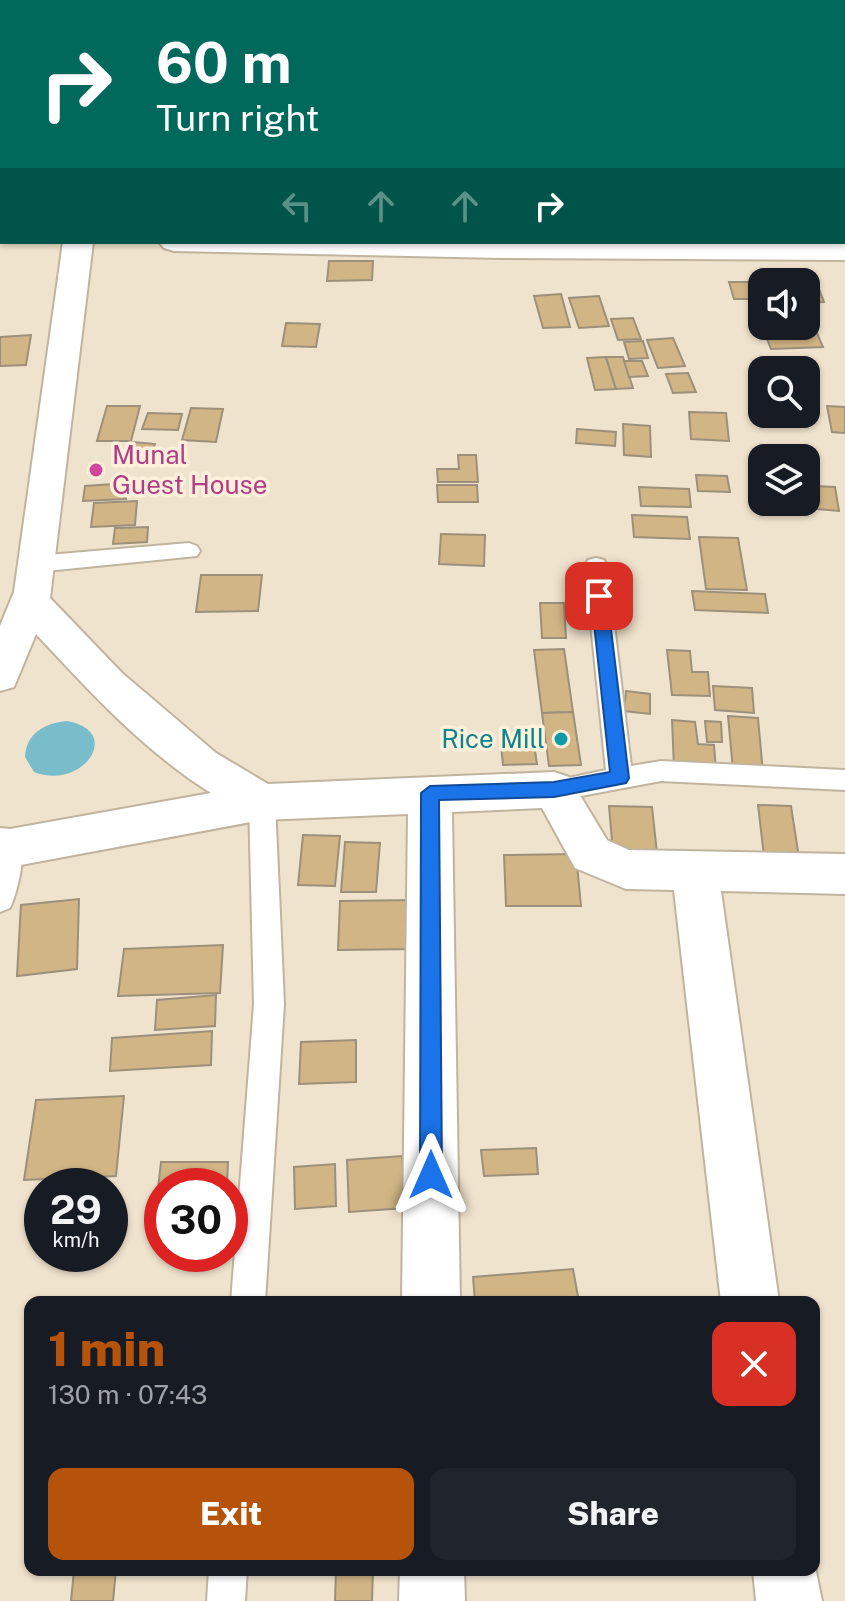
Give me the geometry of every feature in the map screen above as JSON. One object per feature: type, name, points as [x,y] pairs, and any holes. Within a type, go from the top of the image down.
[{"type":"street","points":[[0,676],[25,588],[78,244]]},
{"type":"street","points":[[407,244],[757,247],[845,251]]},
{"type":"street","points":[[25,588],[108,684],[201,765],[262,802]]},
{"type":"street","points":[[5,848],[262,802],[554,790],[591,854],[626,869],[845,874]]},
{"type":"street","points":[[430,793],[431,1296]]},
{"type":"street","points":[[695,870],[749,1296]]},
{"type":"street","points":[[432,1576],[432,1601]]},
{"type":"street","points":[[786,1576],[789,1601]]},
{"type":"lane","points":[[25,588],[189,551]]},
{"type":"lane","points":[[596,566],[620,778]]},
{"type":"lane","points":[[554,790],[661,771],[845,780]]},
{"type":"lane","points":[[248,1296],[269,1004],[262,802]]},
{"type":"lane","points":[[0,900],[5,848]]},
{"type":"lane","points":[[226,1601],[228,1576]]},
{"type":"water","points":[[67,721],[84,727],[93,736],[95,747],[90,757],[81,767],[68,773],[52,776],[34,772],[25,757],[29,742],[44,727]]},
{"type":"building","points":[[329,261],[373,261],[372,280],[327,281]]},
{"type":"building","points":[[729,282],[748,282],[748,299],[734,299]]},
{"type":"building","points":[[561,294],[570,327],[543,328],[534,296]]},
{"type":"building","points":[[599,296],[609,326],[579,328],[569,298]]},
{"type":"building","points":[[633,318],[641,339],[618,340],[611,319]]},
{"type":"building","points":[[286,323],[320,324],[316,347],[282,346]]},
{"type":"building","points":[[31,335],[26,365],[0,366],[0,337]]},
{"type":"building","points":[[673,338],[685,366],[658,368],[647,340]]},
{"type":"building","points":[[767,340],[820,340],[823,347],[771,349]]},
{"type":"building","points":[[643,341],[648,358],[629,359],[624,342]]},
{"type":"building","points":[[606,357],[616,389],[595,390],[587,358]]},
{"type":"building","points":[[606,357],[623,357],[633,388],[616,389]]},
{"type":"building","points":[[624,361],[642,361],[648,376],[629,377]]},
{"type":"building","points":[[688,373],[696,392],[673,393],[666,374]]},
{"type":"building","points":[[107,406],[140,406],[131,441],[97,441]]},
{"type":"building","points":[[827,406],[845,407],[845,433],[832,432]]},
{"type":"building","points":[[191,408],[223,409],[216,442],[182,440]]},
{"type":"building","points":[[689,412],[726,413],[729,441],[691,439]]},
{"type":"building","points":[[148,413],[182,414],[178,430],[142,429]]},
{"type":"building","points":[[623,424],[650,426],[651,457],[624,455]]},
{"type":"building","points":[[577,429],[616,432],[615,446],[576,443]]},
{"type":"building","points":[[133,442],[155,444],[147,463],[126,461]]},
{"type":"building","points":[[458,455],[476,455],[478,482],[438,482],[437,469],[459,469]]},
{"type":"building","points":[[696,475],[727,476],[730,492],[698,491]]},
{"type":"building","points":[[127,483],[126,499],[83,501],[85,486]]},
{"type":"building","points":[[437,485],[477,485],[478,502],[438,502]]},
{"type":"building","points":[[820,486],[835,487],[839,511],[820,509]]},
{"type":"building","points":[[639,487],[689,489],[691,507],[641,506]]},
{"type":"building","points":[[137,501],[135,525],[91,527],[94,503]]},
{"type":"building","points":[[632,515],[687,517],[690,539],[634,537]]},
{"type":"building","points":[[148,527],[147,542],[113,544],[115,528]]},
{"type":"building","points":[[441,534],[485,535],[484,566],[439,564]]},
{"type":"building","points":[[699,537],[738,538],[747,590],[706,589]]},
{"type":"building","points":[[201,575],[262,575],[258,611],[196,612]]},
{"type":"building","points":[[692,591],[765,594],[768,613],[695,610]]},
{"type":"building","points":[[540,603],[564,603],[566,638],[542,638]]},
{"type":"building","points":[[564,649],[573,712],[542,713],[534,650]]},
{"type":"building","points":[[667,650],[690,651],[692,672],[708,672],[710,696],[672,695]]},
{"type":"building","points":[[713,686],[752,688],[754,713],[715,710]]},
{"type":"building","points":[[626,691],[650,694],[650,714],[624,711]]},
{"type":"building","name":"Rice Mill","points":[[573,712],[581,765],[549,766],[542,713]]},
{"type":"building","points":[[728,716],[758,718],[763,773],[733,770]]},
{"type":"building","points":[[672,720],[695,722],[698,744],[714,745],[716,770],[674,767]]},
{"type":"building","points":[[705,721],[721,722],[722,742],[707,742]]},
{"type":"building","points":[[534,744],[537,764],[503,765],[501,745]]},
{"type":"building","points":[[758,805],[791,806],[799,858],[764,856]]},
{"type":"building","points":[[609,806],[652,807],[657,853],[613,852]]},
{"type":"building","points":[[303,835],[340,836],[335,886],[298,885]]},
{"type":"building","points":[[345,842],[380,843],[376,892],[341,892]]},
{"type":"building","points":[[576,854],[581,906],[506,906],[504,855]]},
{"type":"building","points":[[79,899],[77,969],[17,976],[21,905]]},
{"type":"building","points":[[415,900],[417,949],[338,950],[340,901]]},
{"type":"building","points":[[223,945],[220,993],[118,996],[124,949]]},
{"type":"building","points":[[216,995],[215,1026],[155,1030],[157,1000]]},
{"type":"building","points":[[212,1031],[211,1065],[110,1071],[112,1038]]},
{"type":"building","points":[[356,1040],[356,1082],[299,1084],[301,1042]]},
{"type":"building","points":[[124,1096],[117,1168],[26,1168],[36,1100]]},
{"type":"building","points":[[536,1148],[538,1174],[484,1176],[481,1150]]},
{"type":"building","points":[[402,1156],[406,1208],[349,1212],[347,1160]]},
{"type":"building","points":[[161,1162],[228,1162],[228,1168],[160,1168]]},
{"type":"building","points":[[335,1164],[336,1206],[295,1209],[294,1167]]},
{"type":"building","points":[[573,1269],[578,1296],[475,1296],[473,1277]]},
{"type":"building","points":[[73,1576],[115,1576],[113,1601],[71,1601]]},
{"type":"building","points":[[336,1576],[373,1576],[372,1601],[335,1601]]},
{"type":"place","name":"Munal Guest House","points":[[96,470]]},
{"type":"place","name":"Rice Mill","points":[[561,739]]},
{"type":"route","points":[[431,1175],[430,793],[554,790],[620,778],[599,596]]}]
